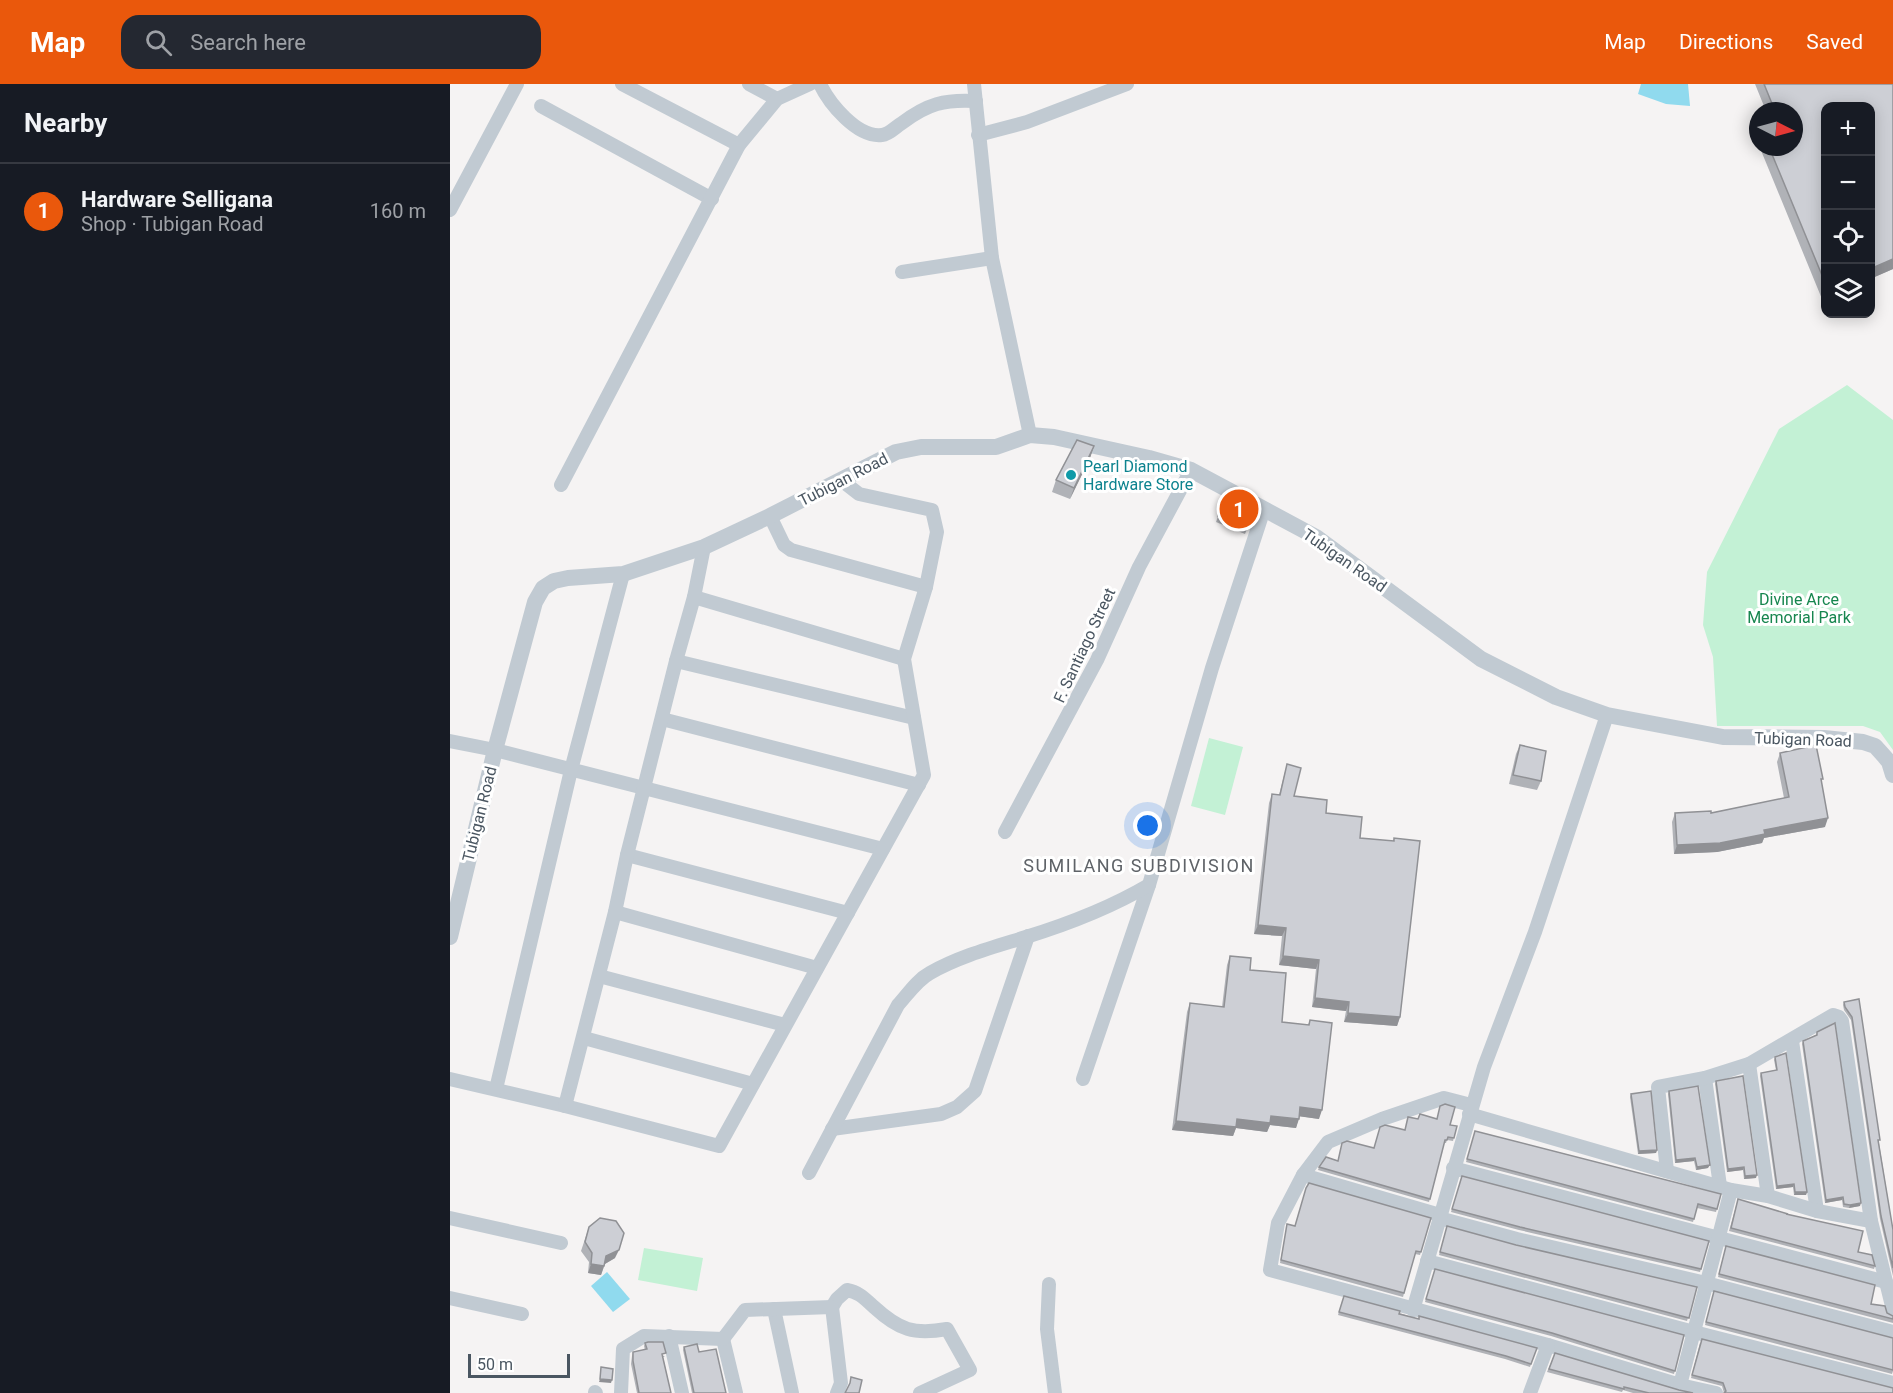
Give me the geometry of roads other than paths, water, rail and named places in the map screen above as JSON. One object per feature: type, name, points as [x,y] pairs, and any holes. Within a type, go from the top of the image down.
[{"type":"street","points":[[450,210],[517,84]]},
{"type":"street","points":[[622,84],[739,146]]},
{"type":"street","points":[[749,84],[777,99]]},
{"type":"street","points":[[561,485],[739,146],[777,99],[810,84]]},
{"type":"street","points":[[820,84],[838,112],[854,125],[875,135],[889,133],[933,104],[954,100],[976,101]]},
{"type":"street","points":[[974,84],[992,258],[1030,435]]},
{"type":"street","points":[[978,135],[1027,122],[1127,84]]},
{"type":"street","points":[[541,106],[712,199]]},
{"type":"street","points":[[902,272],[992,258]]},
{"type":"street","name":"Tubigan Road","points":[[450,937],[495,750],[535,602],[543,588],[554,581],[568,578],[623,574],[704,547],[896,452],[921,447],[996,447],[1030,435],[1054,437],[1149,458],[1191,470],[1316,537],[1481,659],[1556,697],[1607,715],[1723,737],[1824,738],[1863,742],[1875,746],[1889,762],[1893,775]]},
{"type":"street","name":"F. Santiago Street","points":[[1005,832],[1087,680],[1139,567],[1191,470]]},
{"type":"street","points":[[450,1079],[718,1146],[924,775],[904,659],[926,587],[938,532],[932,510],[859,494],[841,480]]},
{"type":"street","points":[[1083,1079],[1149,885],[1212,668],[1264,509]]},
{"type":"street","points":[[770,516],[784,545],[791,550],[926,587]]},
{"type":"street","points":[[565,1106],[694,597],[704,547]]},
{"type":"street","points":[[496,1089],[571,770],[623,574]]},
{"type":"street","points":[[694,597],[904,659]]},
{"type":"street","points":[[676,661],[914,718]]},
{"type":"street","points":[[1413,1310],[1470,1109],[1535,932],[1607,715]]},
{"type":"street","points":[[662,719],[919,785]]},
{"type":"street","points":[[450,741],[495,750],[883,849]]},
{"type":"street","points":[[627,855],[848,913]]},
{"type":"street","points":[[809,1173],[898,1005],[929,973],[973,954],[1104,909],[1149,885]]},
{"type":"street","points":[[615,912],[817,968]]},
{"type":"street","points":[[832,1129],[941,1114],[957,1107],[975,1091],[1028,936]]},
{"type":"street","points":[[599,976],[785,1025]]},
{"type":"street","points":[[1667,1171],[1658,1087],[1705,1077],[1749,1064],[1833,1016],[1839,1017],[1842,1021],[1870,1221],[1893,1310]]},
{"type":"street","points":[[584,1038],[753,1084]]},
{"type":"street","points":[[1792,1041],[1817,1211]]},
{"type":"street","points":[[1749,1064],[1767,1196]]},
{"type":"street","points":[[1680,1385],[1718,1238],[1725,1188],[1705,1077]]},
{"type":"street","points":[[1716,1393],[1680,1385],[1548,1345],[1270,1270],[1278,1223],[1303,1175],[1328,1142],[1382,1119],[1444,1098],[1470,1109],[1725,1188],[1767,1196],[1817,1211],[1870,1221]]},
{"type":"street","points":[[1453,1168],[1886,1282]]},
{"type":"street","points":[[1303,1175],[1517,1239],[1893,1332]]},
{"type":"street","points":[[450,1218],[561,1243]]},
{"type":"street","points":[[1427,1260],[1893,1383]]},
{"type":"street","points":[[1049,1284],[1047,1329],[1055,1393]]},
{"type":"street","points":[[837,1393],[841,1383],[832,1307],[847,1290],[857,1292],[887,1319],[910,1331],[947,1329],[970,1370],[920,1393]]},
{"type":"street","points":[[450,1298],[522,1314]]},
{"type":"street","points":[[723,1339],[745,1310],[832,1307]]},
{"type":"street","points":[[774,1309],[792,1393]]},
{"type":"street","points":[[621,1393],[623,1349],[644,1336],[723,1339]]},
{"type":"street","points":[[669,1336],[682,1393]]},
{"type":"street","points":[[723,1339],[736,1393]]},
{"type":"street","points":[[1530,1393],[1548,1345]]},
{"type":"water","points":[[1641,84],[1688,84],[1690,106],[1666,104],[1638,94]]},
{"type":"water","points":[[607,1272],[630,1299],[613,1312],[591,1286]]},
{"type":"place","name":"Pearl Diamond Hardware Store","points":[[1071,475]]},
{"type":"place","name":"Hardware Selligana","points":[[1239,509]]},
{"type":"district","name":"SUMILANG SUBDIVISION","points":[[1139,866]]},
{"type":"park label","name":"Divine Arce Memorial Park","points":[[1799,608]]}]
